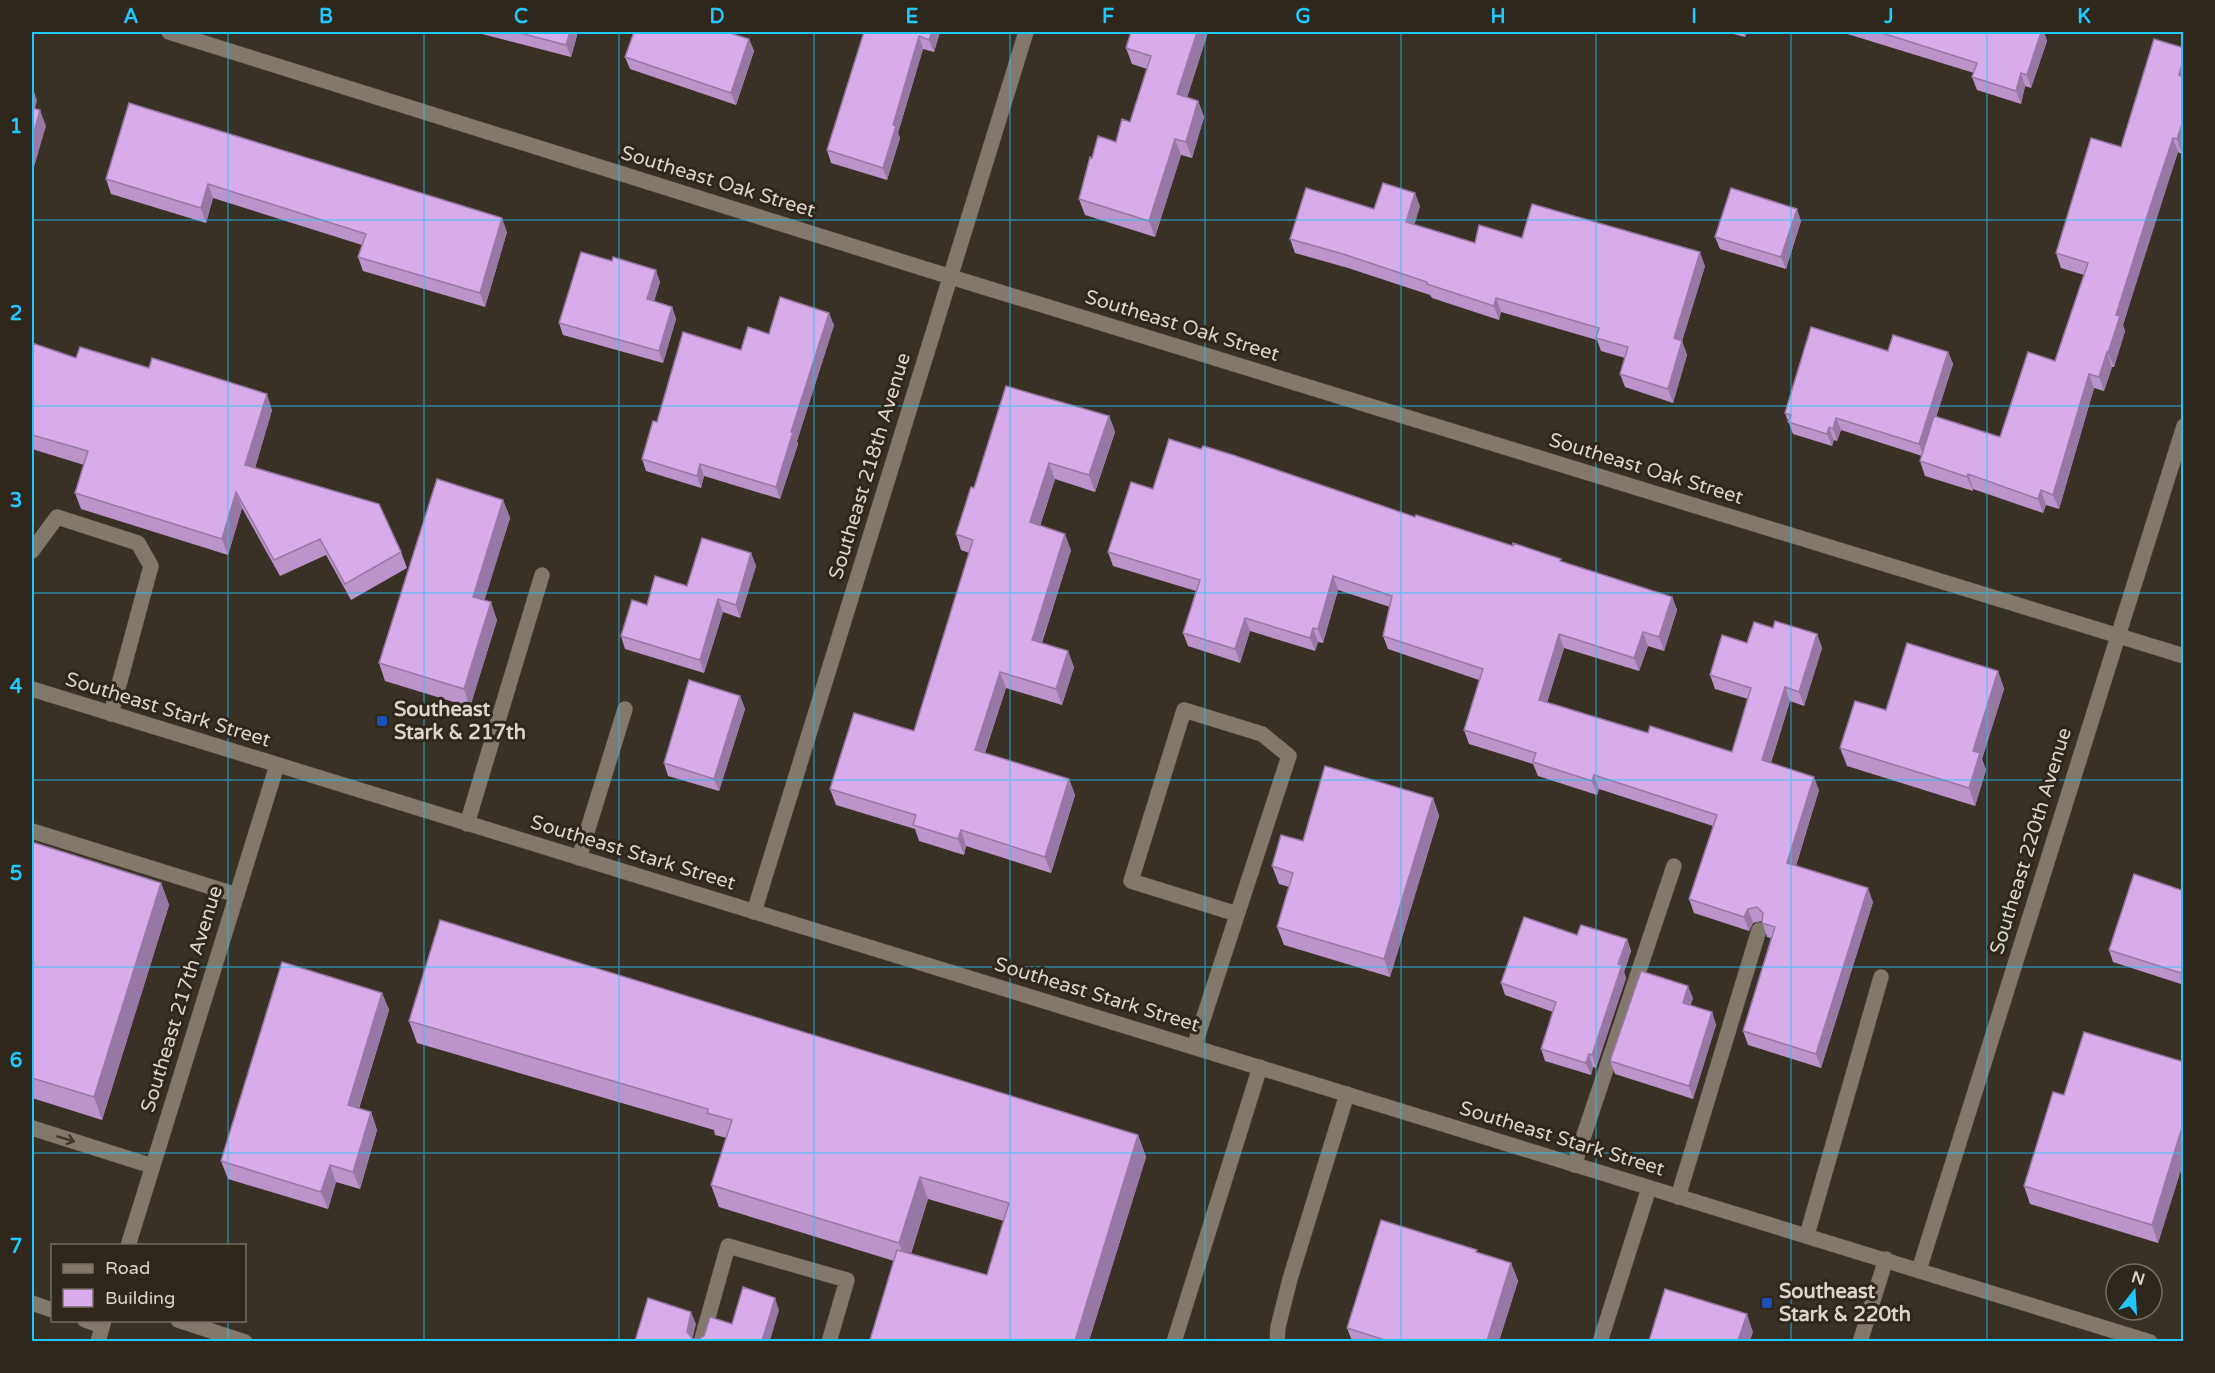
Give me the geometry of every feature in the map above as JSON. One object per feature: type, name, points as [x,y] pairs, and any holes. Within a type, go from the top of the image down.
[{"type":"street","name":"Southeast Oak Street","points":[[169,32],[951,277],[2184,656]]},
{"type":"street","name":"Southeast 218th Avenue","points":[[754,912],[1026,32]]},
{"type":"street","name":"Southeast 220th Avenue","points":[[1920,1270],[2184,426]]},
{"type":"street","points":[[32,551],[57,517],[138,543],[151,566],[111,714]]},
{"type":"street","points":[[467,824],[542,575]]},
{"type":"street","name":"Southeast Stark Street","points":[[32,690],[2150,1341]]},
{"type":"street","points":[[579,858],[625,709]]},
{"type":"street","points":[[1194,1047],[1289,756],[1262,734],[1184,710],[1131,881],[1237,914]]},
{"type":"street","name":"Southeast 217th Avenue","points":[[128,1244],[277,765]]},
{"type":"street","points":[[32,831],[237,895]]},
{"type":"street","points":[[1574,1165],[1674,866]]},
{"type":"street","points":[[1678,1197],[1760,930]]},
{"type":"street","points":[[1807,1235],[1881,977]]},
{"type":"street","points":[[1174,1341],[1260,1067]]},
{"type":"street","points":[[1277,1341],[1290,1279],[1347,1094]]},
{"type":"street","points":[[32,1128],[152,1166]]},
{"type":"street","points":[[1600,1341],[1649,1188]]},
{"type":"street","points":[[700,1341],[728,1246],[847,1280],[829,1341]]},
{"type":"street","points":[[1860,1341],[1886,1259]]},
{"type":"street","points":[[32,1303],[51,1310]]},
{"type":"street","points":[[184,1322],[245,1341]]},
{"type":"street","points":[[98,1341],[103,1323]]},
{"type":"building","points":[[516,32],[570,32],[566,45]]},
{"type":"building","points":[[634,32],[726,32],[749,39],[731,93],[625,57]]},
{"type":"building","points":[[864,32],[932,32],[929,40],[919,36],[883,168],[827,150]]},
{"type":"building","points":[[1131,32],[1197,32],[1177,94],[1198,101],[1186,142],[1175,139],[1149,221],[1079,199],[1098,136],[1116,142],[1122,119],[1130,122],[1151,56],[1126,48]]},
{"type":"building","points":[[1879,32],[2041,32],[2027,75],[2021,73],[2016,91],[1972,77],[1977,63]]},
{"type":"building","points":[[2154,39],[2184,48],[2179,75],[2184,77],[2184,118],[2177,139],[2173,138],[2152,201],[2116,315],[2120,316],[2108,353],[2099,377],[2089,374],[2053,495],[2041,490],[2038,499],[1968,474],[1967,477],[1920,461],[1934,416],[2000,437],[2028,352],[2055,361],[2088,263],[2056,253],[2091,138],[2121,147]]},
{"type":"building","points":[[129,103],[502,218],[480,293],[358,257],[366,234],[208,184],[201,208],[106,179]]},
{"type":"building","points":[[32,108],[40,110],[32,139]]},
{"type":"building","points":[[1383,183],[1415,193],[1406,222],[1475,243],[1479,225],[1522,238],[1532,204],[1700,252],[1674,338],[1682,341],[1668,389],[1620,374],[1628,347],[1596,338],[1599,328],[1496,298],[1494,306],[1343,254],[1290,239],[1306,188],[1374,209]]},
{"type":"building","points":[[1731,188],[1797,209],[1781,257],[1715,237]]},
{"type":"building","points":[[581,252],[612,261],[613,257],[656,270],[647,299],[672,307],[659,351],[559,323]]},
{"type":"building","points":[[780,297],[829,313],[776,487],[700,464],[697,476],[642,459],[653,421],[657,422],[683,332],[741,350],[748,327],[769,334]]},
{"type":"building","points":[[1811,327],[1888,351],[1893,335],[1948,352],[1919,444],[1836,418],[1833,429],[1829,427],[1827,434],[1788,422],[1791,415],[1785,413]]},
{"type":"building","points":[[32,343],[76,358],[80,347],[149,368],[152,358],[267,394],[245,465],[379,504],[401,552],[345,584],[320,539],[274,560],[236,492],[222,539],[75,493],[88,451],[32,435]]},
{"type":"building","points":[[1006,386],[1109,416],[1089,475],[1049,463],[1030,522],[1065,534],[1032,640],[1068,651],[1056,689],[1000,672],[975,750],[1069,779],[1045,857],[961,830],[958,839],[913,825],[916,815],[830,789],[854,713],[914,731],[973,540],[956,534],[971,487],[974,488]]},
{"type":"building","points":[[1169,439],[1201,449],[1203,446],[1233,455],[1415,517],[1416,515],[1513,546],[1513,543],[1561,559],[1560,561],[1672,597],[1659,637],[1643,632],[1634,658],[1559,634],[1539,700],[1648,733],[1650,726],[1732,752],[1751,688],[1710,675],[1722,635],[1747,643],[1754,622],[1773,628],[1775,621],[1817,634],[1799,692],[1785,687],[1762,760],[1814,777],[1787,863],[1868,888],[1816,1054],[1743,1031],[1775,927],[1762,923],[1763,913],[1757,907],[1748,909],[1744,917],[1689,899],[1717,815],[1594,775],[1592,781],[1533,762],[1536,753],[1464,730],[1483,669],[1383,636],[1392,596],[1333,576],[1318,629],[1313,628],[1310,638],[1245,618],[1235,649],[1183,633],[1200,580],[1108,552],[1131,482],[1153,489]]},
{"type":"building","points":[[437,479],[503,500],[473,597],[491,602],[464,689],[379,663]]},
{"type":"building","points":[[702,538],[751,553],[736,605],[718,599],[700,660],[621,636],[632,600],[647,605],[655,576],[687,586]]},
{"type":"building","points":[[1907,643],[1998,671],[1973,751],[1980,753],[1969,788],[1840,748],[1855,701],[1886,710]]},
{"type":"building","points":[[689,680],[740,696],[714,779],[664,763]]},
{"type":"building","points":[[1325,766],[1433,798],[1384,959],[1277,927],[1293,873],[1272,866],[1281,835],[1303,841]]},
{"type":"building","points":[[32,842],[161,883],[94,1097],[32,1078]]},
{"type":"building","points":[[2134,874],[2184,891],[2184,974],[2109,950]]},
{"type":"building","points":[[1524,917],[1577,935],[1581,925],[1627,939],[1618,964],[1622,965],[1592,1055],[1589,1054],[1586,1063],[1541,1049],[1556,1002],[1501,983]]},
{"type":"building","points":[[440,920],[1138,1135],[1075,1341],[870,1340],[897,1250],[987,1275],[1009,1203],[920,1177],[899,1243],[711,1185],[732,1120],[707,1113],[708,1109],[409,1021]]},
{"type":"building","points":[[282,962],[382,993],[348,1105],[371,1112],[353,1172],[330,1165],[321,1192],[221,1161]]},
{"type":"building","points":[[1641,971],[1688,986],[1683,1003],[1712,1012],[1689,1086],[1610,1061]]},
{"type":"building","points":[[2084,1032],[2184,1062],[2184,1121],[2152,1225],[2024,1186],[2053,1092],[2064,1095]]},
{"type":"building","points":[[1381,1220],[1511,1263],[1487,1341],[1388,1341],[1347,1328]]},
{"type":"building","points":[[743,1287],[775,1298],[762,1341],[635,1341],[648,1298],[691,1312],[687,1332],[693,1339],[699,1339],[704,1336],[710,1317],[732,1324]]},
{"type":"building","points":[[1665,1289],[1747,1314],[1738,1341],[1649,1341]]},
{"type":"place","name":"Southeast Stark & 217th","points":[[382,721]]},
{"type":"place","name":"Southeast Stark & 220th","points":[[1767,1303]]}]
